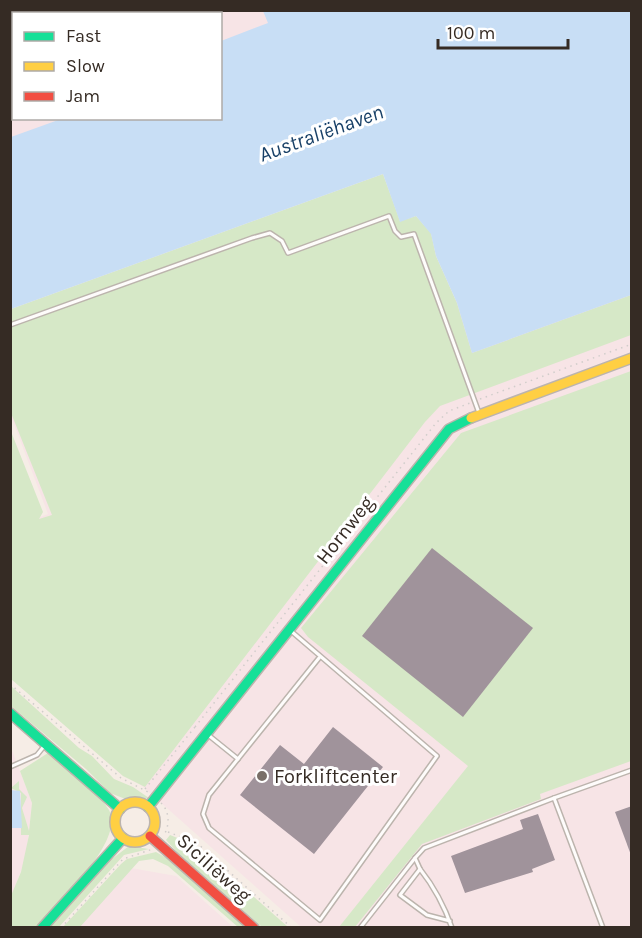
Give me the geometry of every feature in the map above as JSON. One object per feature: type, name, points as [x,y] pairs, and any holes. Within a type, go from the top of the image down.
[{"type":"street","name":"Hornweg","points":[[148,807],[449,429],[480,414],[632,358]]},
{"type":"street","points":[[10,712],[120,810]]},
{"type":"street","points":[[137,802],[148,807],[155,824],[150,836],[140,842],[123,838],[116,827],[120,810],[137,802]]},
{"type":"street","name":"Siciliëweg","points":[[150,836],[254,927]]},
{"type":"street","points":[[42,927],[123,838]]},
{"type":"lane","points":[[10,325],[252,238],[270,233],[282,241],[288,253],[389,216],[395,231],[401,237],[414,234],[480,414]]},
{"type":"lane","points":[[289,630],[319,658],[437,756],[320,920],[207,823],[203,814],[209,795],[319,658]]},
{"type":"lane","points":[[207,733],[238,759]]},
{"type":"lane","points":[[10,767],[37,755],[46,744]]},
{"type":"lane","points":[[360,927],[424,848],[632,770]]},
{"type":"lane","points":[[554,798],[603,927]]},
{"type":"lane","points":[[415,858],[420,869],[440,894],[452,927]]},
{"type":"lane","points":[[420,869],[400,895],[427,915],[450,921]]},
{"type":"path","points":[[10,684],[121,778],[145,790],[168,811],[167,831],[159,843],[151,851],[123,859],[61,927]]},
{"type":"path","points":[[145,790],[195,727],[207,733]]},
{"type":"path","points":[[167,831],[197,843],[292,927]]},
{"type":"shaded area","points":[[11,11],[404,11],[222,76],[222,12],[12,12],[12,120],[100,120],[11,152]]},
{"type":"shaded area","points":[[631,295],[631,927],[301,927],[28,685],[11,528],[48,514],[11,416],[11,309]]},
{"type":"shaded area","points":[[10,745],[32,803],[26,857],[11,898]]},
{"type":"shaded area","points":[[125,867],[176,876],[233,927],[72,928]]},
{"type":"green space","points":[[383,174],[400,221],[416,216],[431,233],[436,256],[457,303],[472,353],[631,295],[631,335],[440,406],[425,422],[145,787],[123,776],[11,679],[10,429],[43,512],[39,519],[52,515],[11,413],[11,309]]},
{"type":"green space","points":[[631,371],[631,761],[540,794],[541,799],[422,844],[355,927],[339,927],[468,766],[308,637],[301,628],[461,433]]},
{"type":"green space","points":[[11,686],[79,748],[92,756],[114,779],[133,787],[149,798],[128,800],[110,793],[86,769],[11,706]]},
{"type":"green space","points":[[48,753],[96,794],[109,810],[112,823],[108,838],[99,855],[72,889],[36,927],[11,927],[10,898],[21,872],[29,835],[21,835],[21,793],[11,788],[19,781],[19,789],[27,797],[22,808],[29,831],[32,803],[20,771]]},
{"type":"green space","points":[[170,835],[195,845],[288,927],[262,927],[178,853],[166,840]]},
{"type":"green space","points":[[129,846],[149,849],[124,855],[59,927],[49,928],[104,865]]},
{"type":"green space","points":[[156,852],[170,860],[246,927],[238,927],[168,866],[153,859],[139,861],[80,927],[63,927],[127,859]]},
{"type":"water","name":"Australiëhaven","points":[[263,11],[631,11],[631,295],[472,353],[457,303],[436,256],[431,234],[416,216],[400,222],[383,174],[11,309],[11,137],[58,120],[222,120],[222,41],[268,23]]},
{"type":"water","points":[[10,790],[20,791],[22,828],[11,828]]},
{"type":"building","points":[[432,548],[533,628],[463,717],[362,636]]},
{"type":"building","points":[[333,727],[383,767],[314,854],[240,795],[280,745],[304,764]]},
{"type":"building","points":[[632,806],[632,855],[631,855],[615,812]]},
{"type":"building","points":[[538,814],[555,860],[532,869],[533,872],[465,893],[451,856],[523,829],[520,820]]},
{"type":"traffic: fast","points":[[148,807],[449,429],[471,418]]},
{"type":"traffic: fast","points":[[10,713],[120,809]]},
{"type":"traffic: fast","points":[[42,928],[123,838]]},
{"type":"traffic: slow","points":[[471,418],[632,358]]},
{"type":"traffic: slow","points":[[135,802],[149,808],[155,822],[149,836],[135,842],[121,836],[115,822],[121,808],[135,802]]},
{"type":"traffic: jam","points":[[150,836],[254,928]]},
{"type":"place","name":"Forkliftcenter","points":[[262,776]]}]
